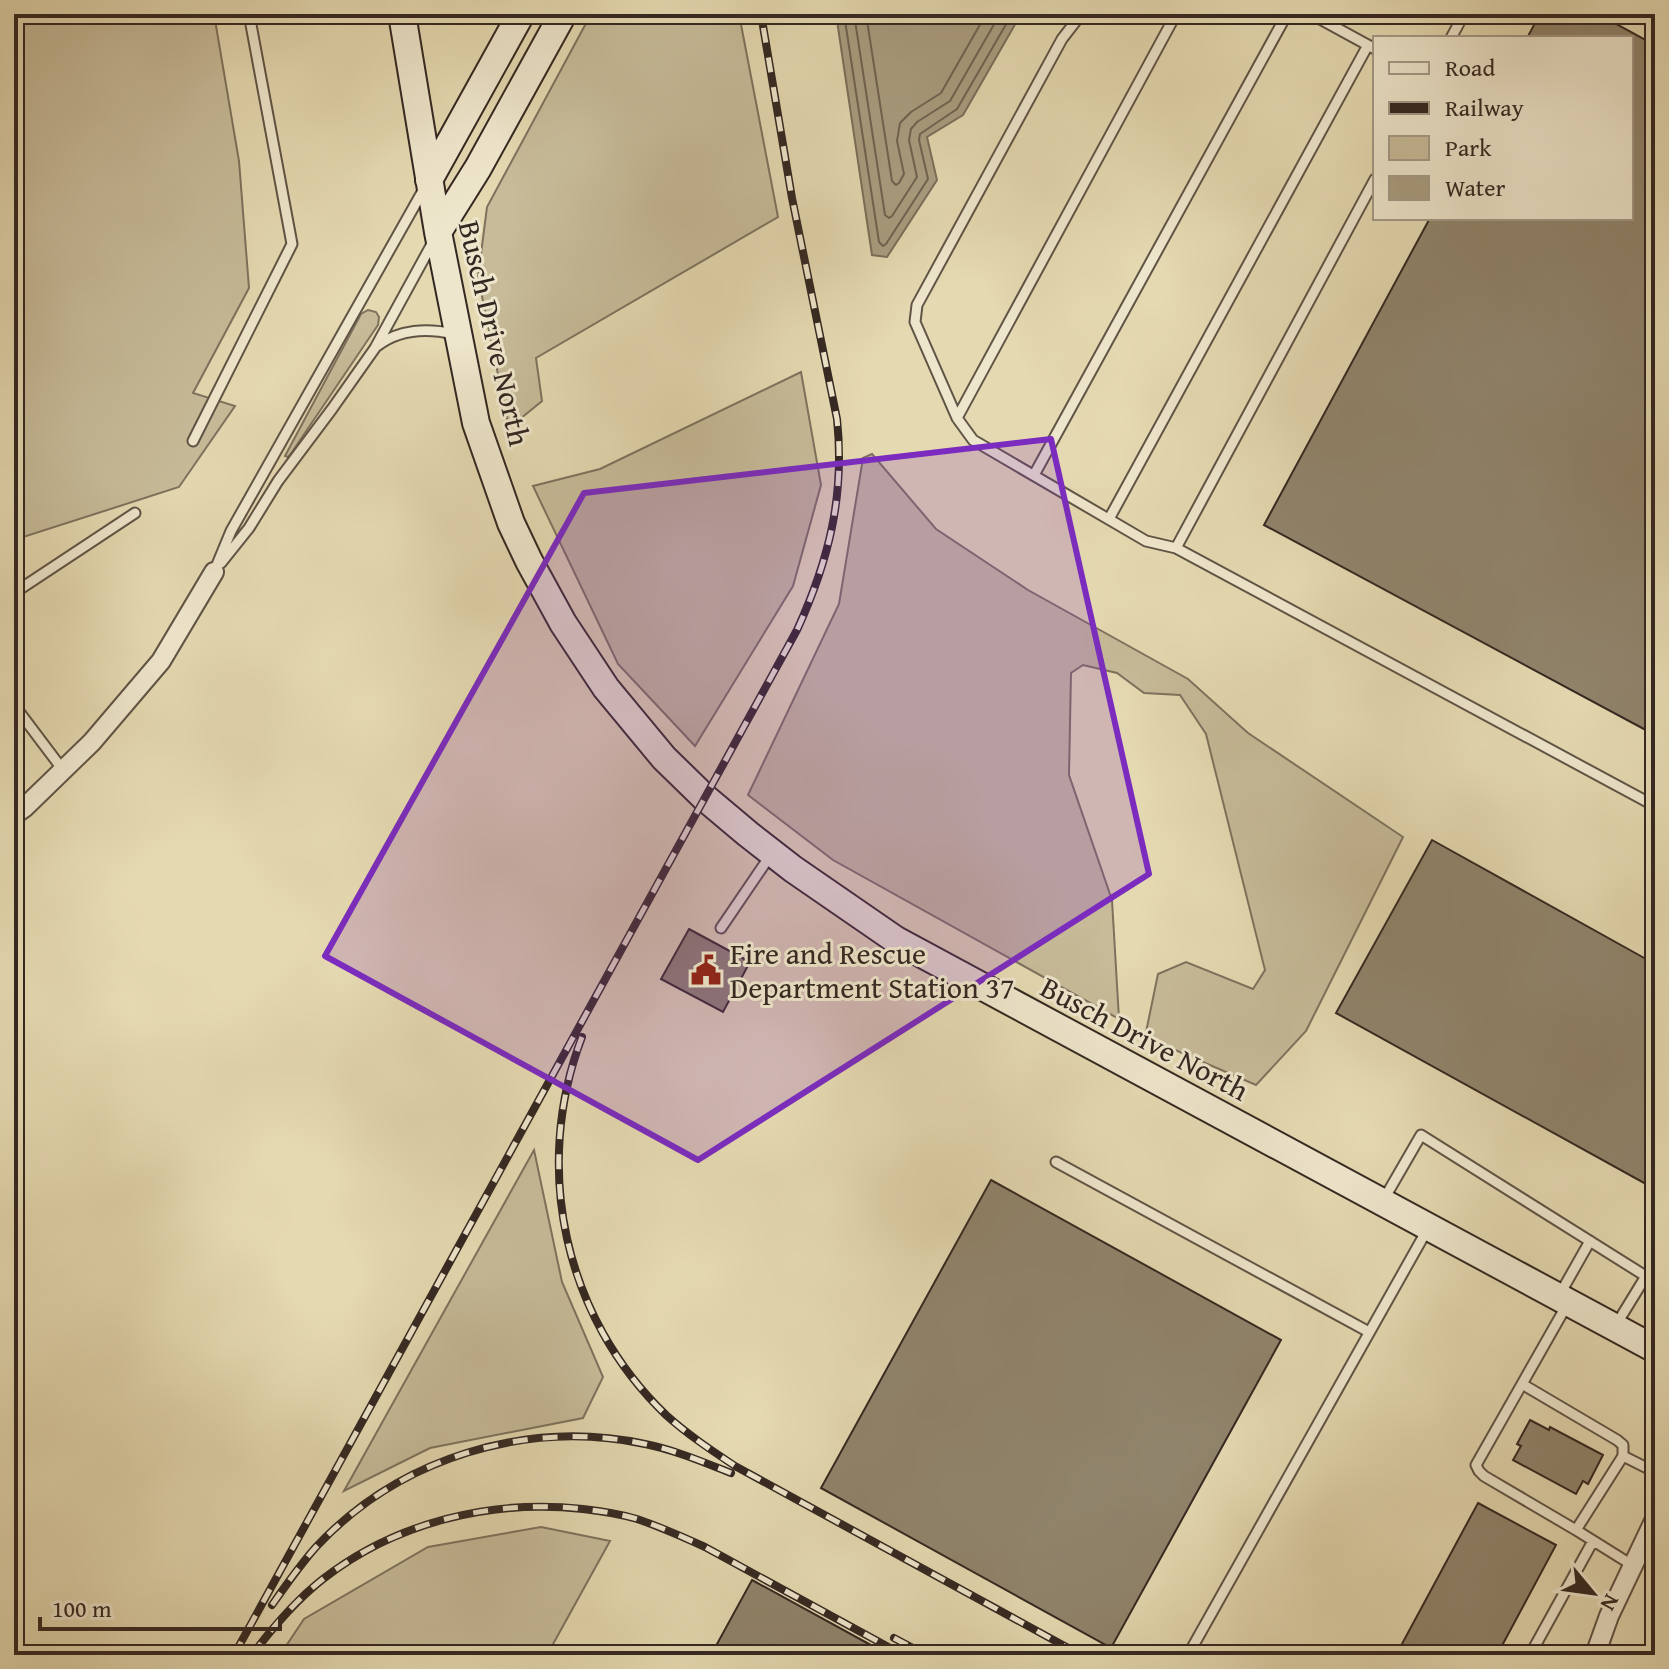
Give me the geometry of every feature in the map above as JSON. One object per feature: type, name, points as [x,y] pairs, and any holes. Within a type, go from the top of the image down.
[{"type":"street","name":"Busch Drive North","points":[[402,14],[438,232],[476,423],[511,523],[563,623],[606,688],[664,758],[704,797],[772,853],[896,940],[1655,1349]]},
{"type":"street","points":[[429,180],[521,14]]},
{"type":"street","points":[[438,232],[478,168],[563,14]]},
{"type":"street","points":[[14,815],[92,742],[161,661],[214,572]]},
{"type":"street","points":[[1595,1655],[1609,1616],[1655,1519]]},
{"type":"lane","points":[[193,441],[292,244],[249,14]]},
{"type":"lane","points":[[1084,14],[1062,39],[917,305],[915,322],[957,418],[973,440],[1146,541],[1176,548],[1655,806]]},
{"type":"lane","points":[[957,418],[1176,14]]},
{"type":"lane","points":[[1034,475],[1287,14]]},
{"type":"lane","points":[[1109,519],[1372,47],[1311,14]]},
{"type":"lane","points":[[1452,36],[1464,14]]},
{"type":"lane","points":[[214,572],[231,531],[429,180]]},
{"type":"lane","points":[[1176,548],[1373,183]]},
{"type":"lane","points":[[214,572],[249,528],[278,481],[375,348],[438,232]]},
{"type":"lane","points":[[375,348],[390,336],[412,332],[436,330],[458,335]]},
{"type":"lane","points":[[14,593],[135,513]]},
{"type":"lane","points":[[14,705],[63,770]]},
{"type":"lane","points":[[721,928],[772,853]]},
{"type":"lane","points":[[1382,1202],[1421,1135],[1650,1279],[1614,1327]]},
{"type":"lane","points":[[1056,1162],[1369,1332]]},
{"type":"lane","points":[[1188,1655],[1429,1227]]},
{"type":"lane","points":[[1590,1241],[1522,1384],[1476,1465],[1484,1476],[1632,1565]]},
{"type":"lane","points":[[1522,1384],[1623,1445],[1623,1456],[1576,1530]]},
{"type":"lane","points":[[1623,1456],[1655,1472]]},
{"type":"lane","points":[[1530,1655],[1593,1541]]},
{"type":"highlighted area","points":[[1051,439],[1149,874],[698,1160],[325,956],[584,493]]},
{"type":"green space","points":[[14,14],[214,14],[239,161],[249,288],[193,393],[235,406],[179,487],[14,540]]},
{"type":"green space","points":[[591,14],[739,14],[778,217],[536,358],[542,401],[509,428],[478,277],[487,207]]},
{"type":"green space","points":[[368,310],[376,312],[378,325],[292,452],[285,456],[361,314]]},
{"type":"green space","points":[[801,372],[821,485],[793,586],[695,746],[618,664],[533,486],[600,469]]},
{"type":"green space","points":[[872,454],[936,529],[1028,590],[1188,679],[1248,733],[1403,837],[1306,1031],[1256,1085],[1145,1037],[1158,974],[1186,962],[1253,989],[1265,970],[1206,734],[1180,695],[1144,693],[1117,673],[1083,665],[1071,673],[1069,775],[1112,900],[1119,1019],[833,860],[748,795],[839,604],[863,458]]},
{"type":"green space","points":[[534,1150],[562,1282],[603,1377],[583,1418],[430,1448],[344,1491]]},
{"type":"green space","points":[[541,1527],[610,1541],[547,1655],[280,1655],[304,1619],[428,1547]]},
{"type":"water","points":[[836,14],[1021,14],[963,115],[927,137],[937,180],[887,257],[872,255]]},
{"type":"building","points":[[1540,14],[1598,14],[1655,45],[1655,735],[1264,525],[1429,220],[1633,220],[1633,36],[1528,36]]},
{"type":"building","points":[[1432,840],[1655,964],[1655,1189],[1336,1013]]},
{"type":"building","name":"Fire and Rescue Department Station 37","points":[[689,929],[750,962],[723,1012],[661,979]]},
{"type":"building","points":[[991,1180],[1281,1340],[1111,1648],[821,1488]]},
{"type":"building","points":[[1530,1420],[1603,1455],[1588,1484],[1583,1481],[1576,1494],[1513,1460],[1521,1446],[1517,1444]]},
{"type":"building","points":[[1478,1503],[1556,1545],[1497,1655],[1396,1655]]},
{"type":"building","points":[[752,1580],[889,1655],[711,1655]]},
{"type":"railway","points":[[234,1655],[797,630],[818,578],[836,501],[839,475],[837,419],[792,198],[761,14]]},
{"type":"railway","points":[[582,1037],[567,1087],[560,1138],[560,1188],[567,1238],[581,1287],[603,1333],[631,1376],[674,1422],[735,1466],[1081,1655]]},
{"type":"railway","points":[[272,1605],[316,1547],[349,1516],[386,1490],[425,1469],[467,1453],[510,1442],[555,1437],[600,1438],[645,1444],[731,1473]]},
{"type":"railway","points":[[252,1655],[313,1587],[351,1559],[382,1543],[446,1519],[514,1508],[549,1507],[617,1514],[672,1532],[903,1655]]},
{"type":"railway","points":[[894,1638],[926,1655]]},
{"type":"place","name":"Fire and Rescue Department Station 37","points":[[706,970]]}]
